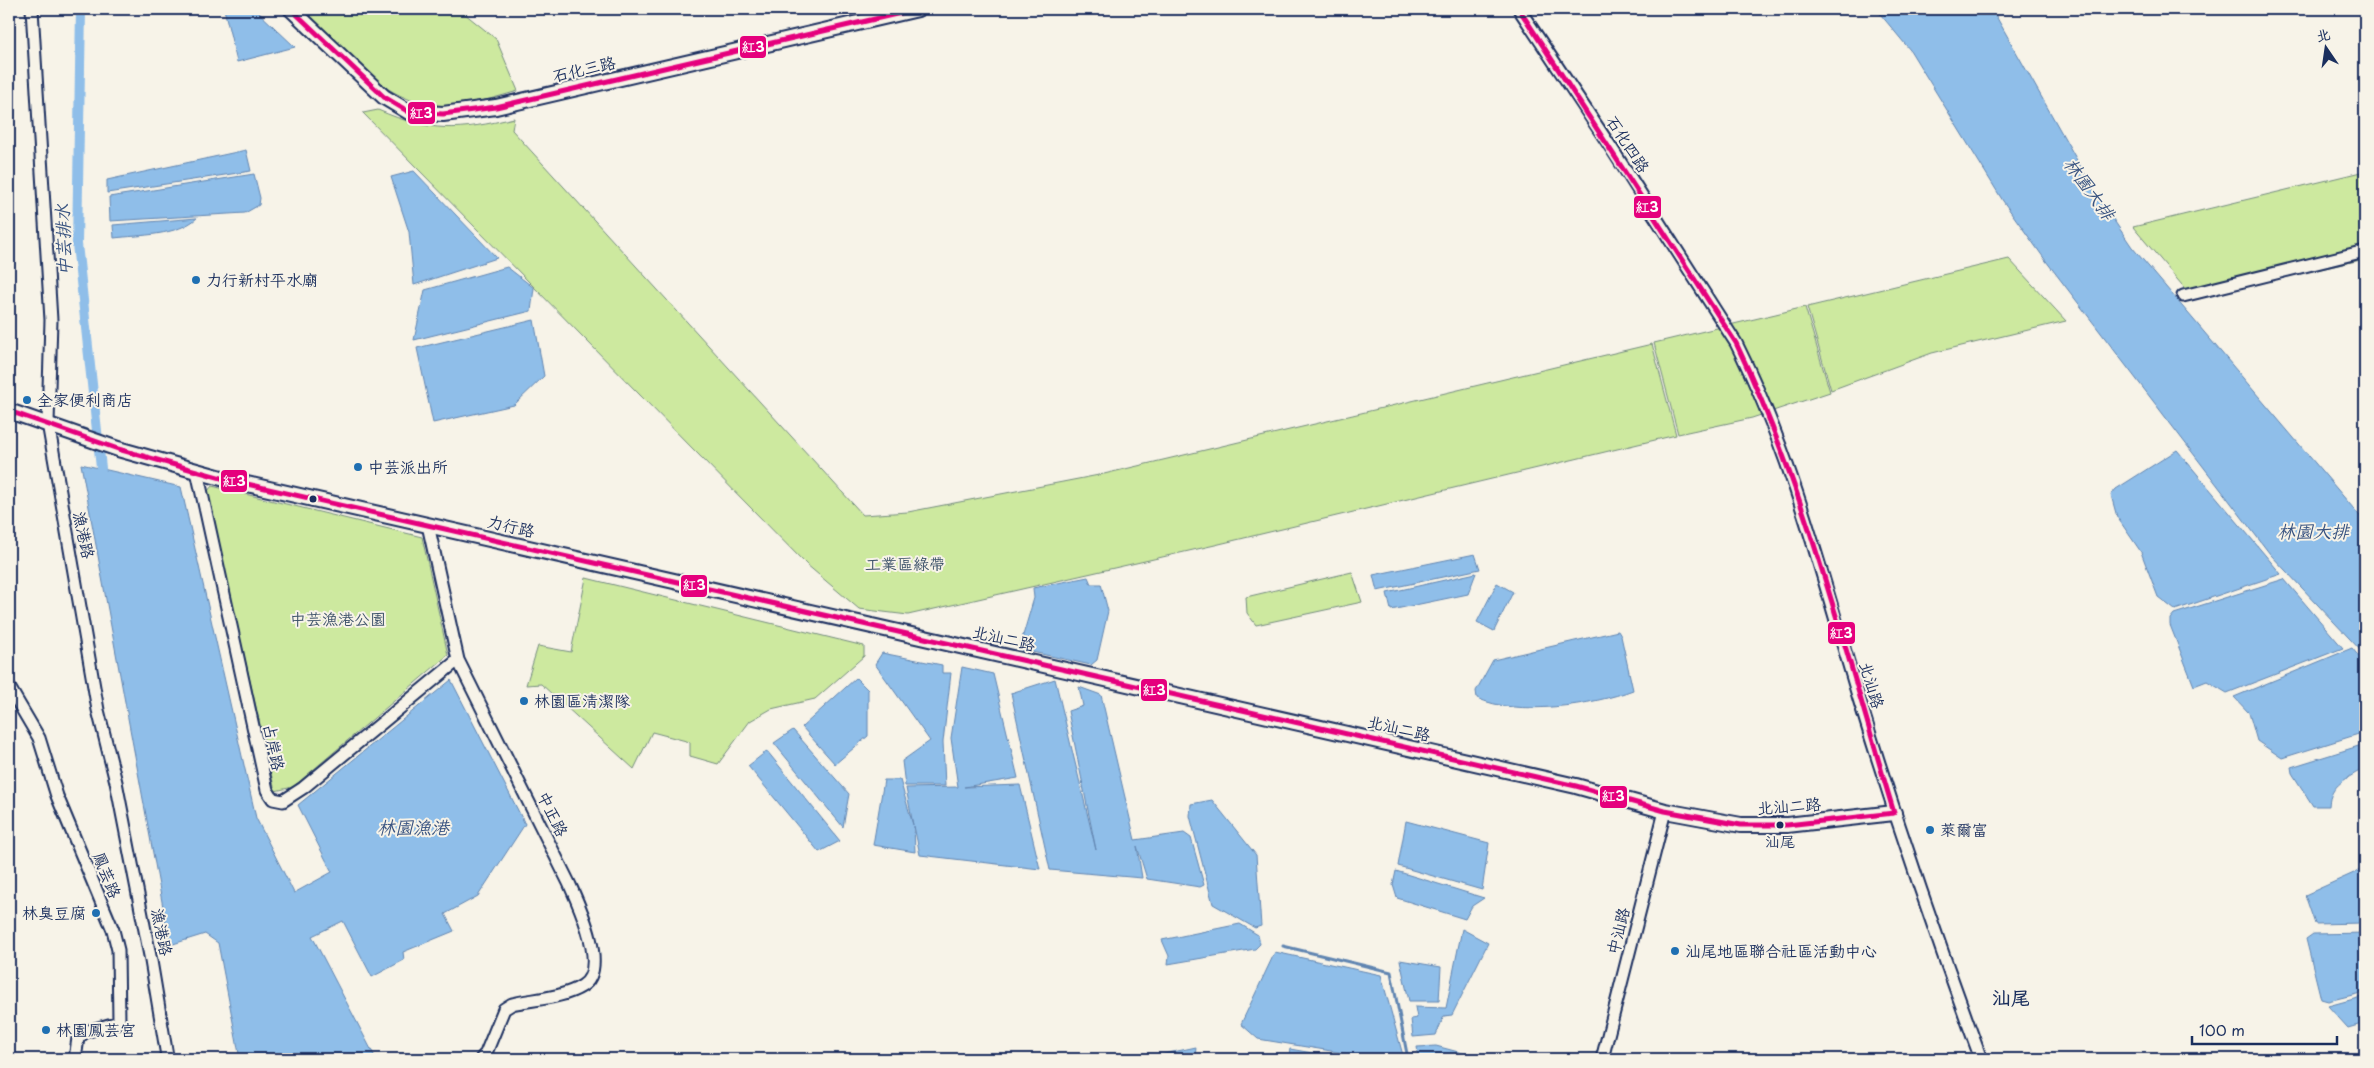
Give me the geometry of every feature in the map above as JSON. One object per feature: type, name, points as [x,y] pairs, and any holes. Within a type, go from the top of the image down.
[{"type":"street","name":"漁港路","points":[[32,9],[51,320],[48,423],[98,710],[116,782],[151,961],[167,1056],[164,1059]]},
{"type":"street","name":"石化三路","points":[[291,9],[384,97],[409,112],[443,114],[496,107],[918,9]]},
{"type":"street","name":"石化四路","points":[[1518,9],[1612,148],[1723,324]]},
{"type":"street","points":[[2183,296],[2365,252]]},
{"type":"street","name":"北汕路","points":[[1723,324],[1751,374],[1774,430],[1811,538],[1894,813],[1981,1059]]},
{"type":"street","name":"力行路","points":[[9,411],[48,423],[67,432],[118,449],[197,471],[898,632]]},
{"type":"street","name":"占岸路","points":[[197,471],[267,790],[273,799],[283,801],[303,788],[458,660]]},
{"type":"street","name":"中正路","points":[[428,525],[458,660],[569,882],[583,914],[593,953],[592,971],[585,985],[573,991],[512,1004],[504,1009],[485,1057]]},
{"type":"street","name":"北汕二路","points":[[898,632],[1576,786],[1665,811],[1741,825],[1764,827],[1894,813]]},
{"type":"street","name":"鳳芸路","points":[[9,687],[39,738],[57,796],[113,930],[118,950],[119,1022],[85,1032],[78,1038],[75,1059]]},
{"type":"street","name":"中汕路","points":[[1602,1059],[1665,811]]},
{"type":"green space","points":[[302,9],[459,9],[496,39],[518,91],[466,105],[440,106],[416,102],[394,92],[354,63]]},
{"type":"green space","name":"工業區綠帶","points":[[378,110],[414,123],[445,128],[477,125],[514,118],[512,130],[863,515],[908,512],[1104,474],[1652,344],[1676,435],[1215,545],[908,615],[859,609],[806,564],[363,113]]},
{"type":"green space","points":[[2365,171],[2365,259],[2193,298],[2133,227]]},
{"type":"green space","points":[[2009,259],[2066,321],[1932,353],[1831,390],[1807,307]]},
{"type":"green space","points":[[1805,307],[1830,392],[1752,418],[1678,434],[1654,343]]},
{"type":"green space","name":"中芸漁港公園","points":[[212,486],[422,537],[448,655],[293,787],[275,791],[207,492]]},
{"type":"green space","points":[[1352,572],[1362,602],[1256,625],[1247,613],[1246,597]]},
{"type":"green space","points":[[586,578],[864,646],[864,656],[815,699],[771,709],[750,721],[718,764],[690,756],[690,742],[652,732],[634,769],[541,684],[526,685],[538,646],[571,652]]},
{"type":"water","points":[[224,9],[255,9],[295,47],[237,62]]},
{"type":"water","name":"林園大排","points":[[1876,9],[1992,9],[2096,194],[2132,247],[2365,522],[2365,655],[2270,554],[2046,261],[2003,201],[1910,50]]},
{"type":"water","points":[[246,150],[251,171],[107,193],[107,180]]},
{"type":"water","points":[[414,171],[497,258],[414,285],[409,232],[391,177]]},
{"type":"water","points":[[254,174],[260,198],[259,205],[245,213],[110,221],[109,197]]},
{"type":"water","points":[[197,218],[189,224],[169,231],[114,238],[113,225]]},
{"type":"water","points":[[507,267],[534,288],[531,311],[414,340],[425,290]]},
{"type":"water","points":[[534,320],[544,376],[514,405],[433,423],[417,348]]},
{"type":"water","points":[[2177,450],[2281,574],[2175,610],[2158,597],[2141,552],[2117,517],[2111,495],[2116,489]]},
{"type":"water","name":"林園漁港","points":[[81,464],[181,487],[256,818],[294,893],[332,872],[298,805],[451,680],[525,824],[478,896],[445,914],[454,931],[403,952],[404,960],[372,977],[343,921],[312,936],[376,1059],[240,1059],[218,943],[205,934],[170,945]]},
{"type":"water","points":[[1475,554],[1480,569],[1377,591],[1373,575]]},
{"type":"water","points":[[1476,573],[1468,594],[1391,610],[1387,593]]},
{"type":"water","points":[[1088,577],[1091,584],[1101,584],[1108,611],[1097,660],[1091,665],[1019,649],[1034,598],[1033,588]]},
{"type":"water","points":[[2284,579],[2343,648],[2227,693],[2207,681],[2194,686],[2170,625],[2170,619],[2174,614]]},
{"type":"water","points":[[1497,583],[1513,592],[1494,631],[1477,622]]},
{"type":"water","points":[[1618,631],[1621,636],[1633,690],[1598,700],[1555,707],[1512,707],[1493,704],[1477,698],[1476,691],[1493,660]]},
{"type":"water","points":[[2352,648],[2365,664],[2365,732],[2282,758],[2257,741],[2249,713],[2234,697]]},
{"type":"water","points":[[882,653],[942,665],[942,673],[951,673],[943,742],[945,786],[905,786],[902,761],[930,741],[875,664]]},
{"type":"water","points":[[962,667],[993,674],[1018,778],[964,787],[1020,785],[1040,869],[920,855],[914,826],[915,852],[873,845],[884,780],[900,780],[913,825],[906,788],[958,787],[951,738]]},
{"type":"water","points":[[856,678],[868,690],[868,736],[835,764],[802,727]]},
{"type":"water","points":[[1055,679],[1096,850],[1068,711],[1083,706],[1079,687],[1101,695],[1135,840],[1184,833],[1191,838],[1204,885],[1200,887],[1147,879],[1137,846],[1142,878],[1050,870],[1011,693]]},
{"type":"water","points":[[793,730],[849,794],[843,827],[774,743]]},
{"type":"water","points":[[2365,744],[2365,768],[2336,787],[2330,798],[2329,806],[2313,806],[2292,773],[2291,767]]},
{"type":"water","points":[[767,751],[840,841],[819,852],[748,766]]},
{"type":"water","points":[[1212,800],[1256,855],[1261,926],[1255,928],[1213,904],[1190,816],[1191,804]]},
{"type":"water","points":[[1406,821],[1489,843],[1482,890],[1398,866]]},
{"type":"water","points":[[2365,868],[2365,918],[2362,923],[2315,924],[2305,895]]},
{"type":"water","points":[[1396,871],[1484,898],[1472,906],[1465,919],[1397,898],[1393,885]]},
{"type":"water","points":[[1240,924],[1258,935],[1260,944],[1255,949],[1168,964],[1169,956],[1162,940]]},
{"type":"water","points":[[1462,929],[1488,943],[1452,1015],[1444,1016],[1436,1035],[1413,1037],[1411,1019],[1417,1018],[1415,1007],[1446,1008]]},
{"type":"water","points":[[2365,933],[2365,992],[2328,1001],[2321,999],[2306,939],[2313,934]]},
{"type":"water","points":[[1275,952],[1381,975],[1404,1059],[1380,1059],[1258,1039],[1241,1024]]},
{"type":"water","points":[[1400,960],[1441,967],[1439,1001],[1409,1001]]},
{"type":"water","points":[[2365,996],[2365,1023],[2348,1028],[2328,1006]]},
{"type":"water","points":[[1436,1046],[1466,1054],[1471,1056],[1471,1059],[1419,1059],[1417,1047]]},
{"type":"water","points":[[1196,1047],[1195,1059],[1141,1059]]},
{"type":"water","points":[[1290,1049],[1346,1059],[1288,1059]]},
{"type":"waterway","name":"中芸排水","points":[[81,9],[77,244],[101,468]]},
{"type":"waterway","points":[[1283,946],[1391,972],[1408,1059]]},
{"type":"transit line","name":"紅3","points":[[291,9],[384,97],[409,112],[443,114],[496,107],[918,9]]},
{"type":"transit line","name":"紅3","points":[[9,411],[118,449],[225,479],[1576,786],[1665,811],[1741,825],[1787,825],[1894,813],[1842,634],[1804,515],[1784,457],[1736,343],[1519,9]]},
{"type":"place","name":"力行新村平水廟","points":[[196,280]]},
{"type":"place","name":"全家便利商店","points":[[27,400]]},
{"type":"place","name":"中芸派出所","points":[[358,467]]},
{"type":"place","name":"林園區清潔隊","points":[[524,701]]},
{"type":"place","name":"汕尾","points":[[1780,825]]},
{"type":"place","name":"萊爾富","points":[[1930,830]]},
{"type":"place","name":"林臭豆腐","points":[[96,913]]},
{"type":"place","name":"汕尾地區聯合社區活動中心","points":[[1675,951]]},
{"type":"place","name":"林園鳳芸宮","points":[[46,1030]]},
{"type":"district","name":"汕尾","points":[[2011,998]]}]
